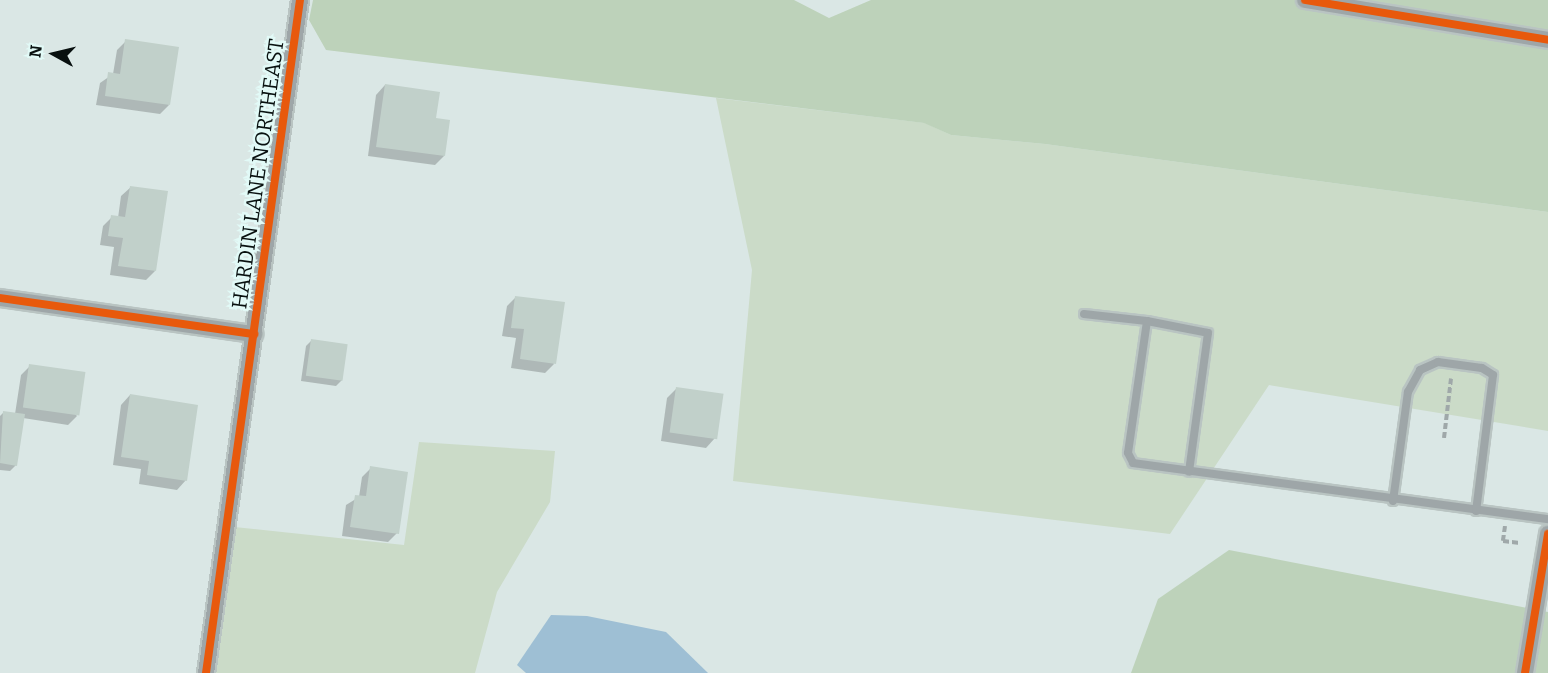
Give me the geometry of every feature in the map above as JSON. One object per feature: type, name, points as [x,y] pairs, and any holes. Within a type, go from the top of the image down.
[{"type":"street","name":"HARDIN LANE NORTHEAST","points":[[206,673],[300,0]]},
{"type":"street","points":[[1305,0],[1548,40]]},
{"type":"street","points":[[0,298],[254,334]]},
{"type":"street","points":[[1525,673],[1548,534]]},
{"type":"lane","points":[[1084,314],[1147,321],[1208,333],[1189,472]]},
{"type":"lane","points":[[1147,321],[1128,453],[1138,464],[1393,501],[1548,519]]},
{"type":"lane","points":[[1393,501],[1412,382],[1430,365],[1460,365],[1489,370],[1494,381],[1476,511]]},
{"type":"path","points":[[1443,438],[1451,378],[1445,377]]},
{"type":"path","points":[[1496,524],[1505,526],[1503,541],[1520,543]]},
{"type":"green space","points":[[313,0],[794,0],[829,18],[871,0],[1548,0],[1548,212],[1045,144],[951,135],[924,123],[326,50],[309,20]]},
{"type":"green space","points":[[716,98],[925,123],[951,135],[1045,144],[1548,212],[1548,431],[1269,385],[1170,534],[733,481],[752,270]]},
{"type":"green space","points":[[419,442],[555,451],[550,502],[497,592],[475,673],[203,673],[225,526],[404,545]]},
{"type":"green space","points":[[1229,550],[1548,612],[1548,673],[1131,673],[1158,599]]},
{"type":"water","points":[[551,615],[587,616],[666,632],[708,673],[526,673],[517,665]]},
{"type":"building","points":[[125,39],[179,47],[170,105],[105,96],[108,72],[120,74]]},
{"type":"building","points":[[385,84],[440,92],[436,118],[450,120],[445,156],[376,147]]},
{"type":"building","points":[[130,186],[168,191],[156,271],[118,266],[123,238],[108,236],[111,215],[125,217]]},
{"type":"building","points":[[515,296],[565,302],[556,364],[520,359],[524,329],[511,328]]},
{"type":"building","points":[[311,339],[348,344],[342,381],[306,376]]},
{"type":"building","points":[[29,364],[85,372],[79,416],[23,408]]},
{"type":"building","points":[[676,387],[724,394],[717,439],[670,433]]},
{"type":"building","points":[[130,394],[198,405],[187,481],[147,475],[149,461],[121,457]]},
{"type":"building","points":[[3,411],[25,414],[17,466],[0,463]]},
{"type":"building","points":[[370,466],[408,472],[399,534],[350,527],[355,495],[366,496]]},
{"type":"cycle path","points":[[206,673],[300,0]]},
{"type":"cycle path","points":[[1305,0],[1548,40]]},
{"type":"cycle path","points":[[0,298],[254,334]]},
{"type":"cycle path","points":[[1525,673],[1548,534]]}]
